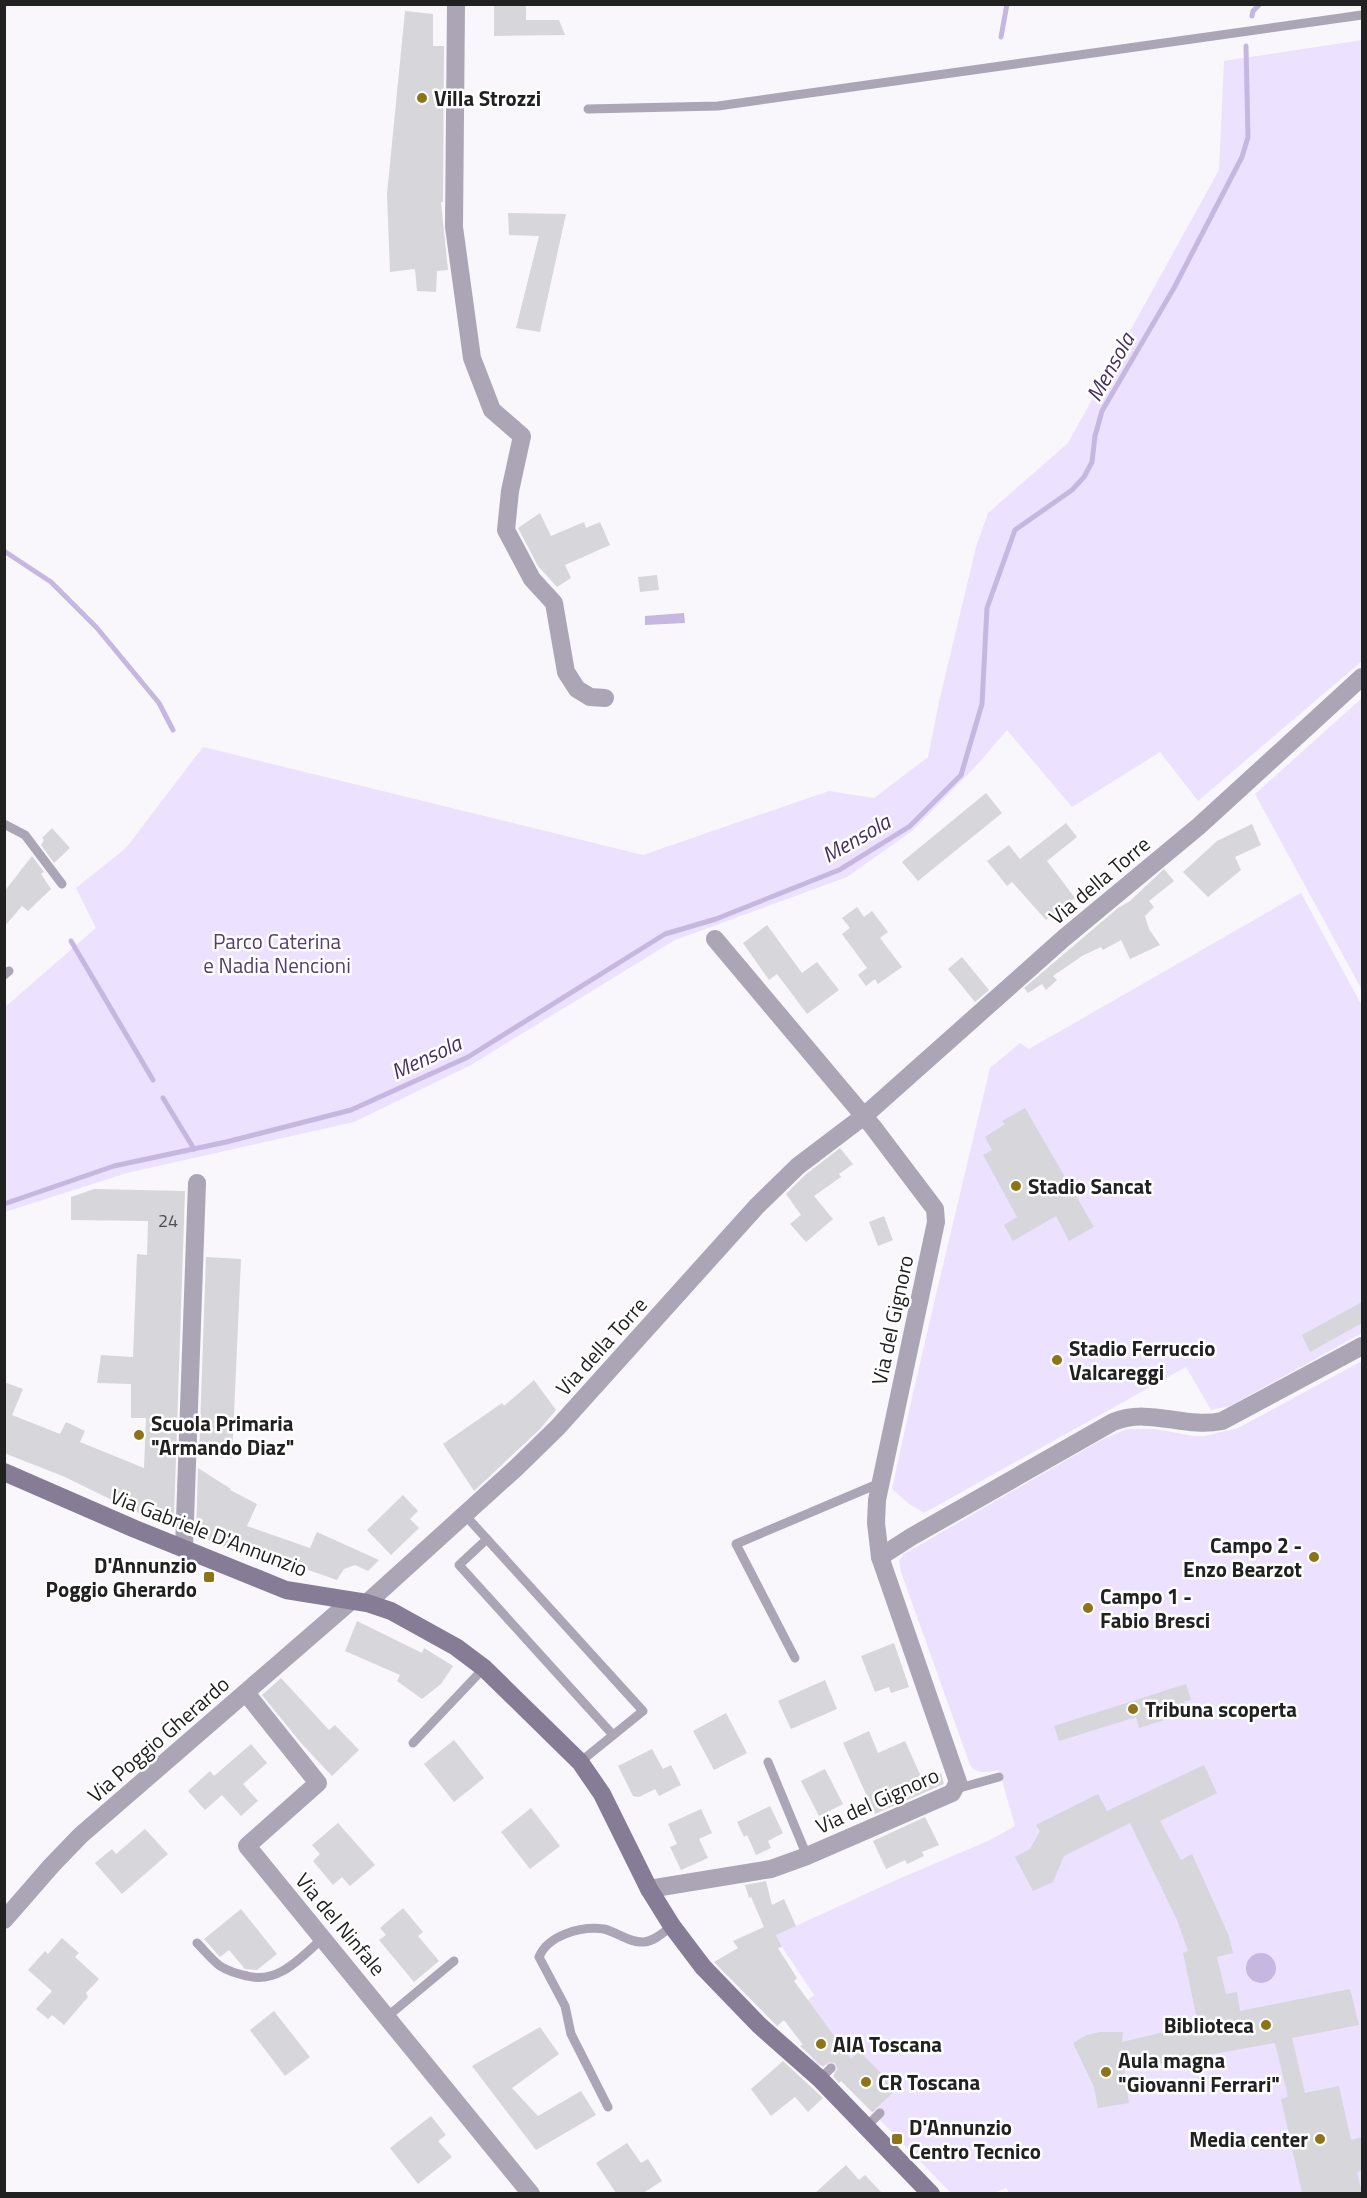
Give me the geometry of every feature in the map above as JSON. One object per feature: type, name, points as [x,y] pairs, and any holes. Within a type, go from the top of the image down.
[{"type":"street","points":[[456,4],[454,227],[472,358],[492,410],[522,436],[510,491],[506,530],[532,579],[554,603],[566,672],[577,688],[590,697],[605,698]]},
{"type":"street","name":"Via della Torre","points":[[359,1602],[465,1515],[558,1427],[757,1206],[798,1166],[864,1116],[1064,938],[1199,826],[1362,677]]},
{"type":"street","points":[[716,939],[864,1116]]},
{"type":"street","name":"Via del Gignoro","points":[[650,1889],[771,1869],[807,1856],[952,1793],[958,1782],[880,1557],[876,1523],[880,1483],[937,1215],[930,1199],[864,1116]]},
{"type":"street","points":[[184,1548],[197,1183]]},
{"type":"street","points":[[880,1557],[1113,1422],[1141,1416],[1203,1424],[1222,1421],[1362,1346]]},
{"type":"street","name":"Via Gabriele D'Annunzio","points":[[4,1472],[286,1590],[359,1602],[391,1611],[456,1647],[484,1668],[580,1762],[602,1794],[650,1889],[672,1926],[703,1967],[734,2000],[826,2073],[866,2127],[931,2193]]},
{"type":"street","name":"Via Poggio Gherardo","points":[[4,1920],[51,1865],[81,1835],[246,1693],[359,1602]]},
{"type":"street","name":"Via del Ninfale","points":[[246,1693],[318,1783],[248,1846],[531,2193]]},
{"type":"lane","points":[[588,109],[718,106],[1362,15]]},
{"type":"lane","points":[[4,824],[25,835],[62,884]]},
{"type":"lane","points":[[795,1658],[736,1544],[880,1483]]},
{"type":"lane","points":[[465,1515],[643,1711],[580,1762]]},
{"type":"lane","points":[[487,1539],[459,1565],[613,1735]]},
{"type":"lane","points":[[413,1743],[484,1668]]},
{"type":"lane","points":[[768,1762],[807,1856]]},
{"type":"lane","points":[[956,1789],[999,1778]]},
{"type":"lane","points":[[608,2107],[571,2034],[565,2006],[539,1957],[543,1948],[555,1938],[580,1930],[604,1929],[629,1940],[643,1942],[654,1939],[672,1926]]},
{"type":"lane","points":[[197,1943],[220,1966],[258,1979],[272,1977],[287,1969],[323,1938]]},
{"type":"lane","points":[[388,2016],[454,1961]]},
{"type":"lane","points":[[866,2127],[880,2113]]},
{"type":"green space","name":"Parco Caterina e Nadia Nencioni","points":[[1362,40],[1362,661],[1198,801],[1160,752],[1072,807],[1007,730],[976,766],[912,831],[847,877],[675,940],[471,1065],[354,1122],[127,1173],[5,1212],[5,1007],[96,928],[76,888],[126,848],[203,747],[643,855],[829,791],[874,798],[928,757],[976,547],[988,513],[1068,443],[1219,170],[1224,61]]},
{"type":"green space","points":[[1362,698],[1362,990],[1255,794]]},
{"type":"green space","points":[[1301,893],[1362,1006],[1362,1333],[1230,1406],[1211,1410],[1186,1367],[924,1513],[908,1503],[892,1489],[990,1068],[1020,1043],[1029,1049]]},
{"type":"green space","points":[[1362,1361],[1362,2193],[1010,2194],[1006,2188],[994,2193],[951,2193],[879,2119],[883,2116],[877,2110],[873,2113],[826,2064],[818,2066],[784,2020],[814,1995],[776,1935],[990,1840],[1015,1826],[999,1770],[979,1772],[970,1765],[899,1561],[904,1554],[1103,1439],[1127,1429],[1155,1429],[1205,1436],[1238,1428]]},
{"type":"shaded area","points":[[684,613],[685,623],[645,625],[645,616]]},
{"type":"shaded area","points":[[1261,1953],[1267,1954],[1275,1962],[1275,1974],[1267,1982],[1261,1983],[1255,1982],[1247,1974],[1246,1968],[1247,1962],[1255,1954]]},
{"type":"building","points":[[494,4],[526,4],[526,20],[559,20],[565,35],[494,36]]},
{"type":"building","name":"Villa Strozzi","points":[[405,11],[433,14],[433,46],[444,46],[443,202],[441,202],[448,270],[437,271],[436,292],[417,291],[415,269],[390,272],[387,194]]},
{"type":"building","points":[[508,213],[566,214],[540,332],[516,328],[539,236],[509,235]]},
{"type":"building","points":[[540,513],[551,536],[584,522],[586,528],[600,522],[610,545],[565,565],[571,578],[557,587],[538,566],[518,528]]},
{"type":"building","points":[[657,575],[659,590],[640,592],[638,577]]},
{"type":"building","points":[[986,793],[1002,813],[918,881],[902,862]]},
{"type":"building","points":[[1066,823],[1077,837],[1047,861],[1075,898],[1046,920],[1012,882],[1007,886],[987,861],[1009,845],[1020,859]]},
{"type":"building","points":[[1252,824],[1261,845],[1235,857],[1241,870],[1208,897],[1183,872],[1217,841]]},
{"type":"building","points":[[52,828],[70,848],[54,863],[41,845],[44,840],[42,838]]},
{"type":"building","points":[[32,856],[44,872],[41,874],[51,889],[28,911],[22,906],[4,927],[4,892]]},
{"type":"building","points":[[1164,869],[1174,881],[1149,901],[1154,907],[1145,916],[1149,929],[1160,945],[1130,959],[1121,940],[1103,950],[1101,947],[1082,956],[1053,976],[1057,980],[1046,990],[1042,984],[1028,993],[1024,988],[1118,908],[1130,901]]},
{"type":"building","points":[[857,907],[864,917],[872,911],[888,932],[880,938],[902,967],[878,984],[875,979],[866,986],[858,975],[867,968],[842,934],[850,928],[842,918]]},
{"type":"building","points":[[767,925],[802,973],[817,962],[839,990],[807,1014],[777,974],[769,980],[743,943]]},
{"type":"building","points":[[962,957],[989,990],[975,1002],[948,969]]},
{"type":"building","points":[[1025,1108],[1094,1227],[1069,1241],[1056,1216],[1013,1241],[1004,1225],[1017,1217],[983,1155],[992,1150],[985,1137],[1005,1124],[1002,1121]]},
{"type":"building","points":[[840,1148],[853,1164],[839,1174],[841,1177],[814,1196],[833,1219],[806,1242],[790,1224],[801,1215],[786,1194],[805,1175]]},
{"type":"building","points":[[94,1189],[185,1191],[174,1516],[161,1524],[65,1477],[4,1453],[4,1382],[23,1389],[12,1415],[60,1434],[66,1422],[85,1431],[80,1442],[144,1468],[146,1418],[131,1418],[131,1384],[97,1383],[101,1355],[133,1357],[137,1254],[147,1255],[148,1221],[71,1220],[71,1197]]},
{"type":"building","points":[[884,1216],[893,1240],[878,1246],[869,1222]]},
{"type":"building","points":[[206,1257],[241,1259],[232,1458],[199,1456]]},
{"type":"building","points":[[1362,1302],[1362,1323],[1310,1352],[1302,1335]]},
{"type":"building","points":[[534,1380],[556,1410],[540,1429],[474,1491],[443,1444],[502,1403],[504,1406]]},
{"type":"building","points":[[198,1468],[230,1490],[257,1504],[247,1526],[310,1548],[317,1532],[379,1560],[368,1571],[355,1565],[344,1569],[337,1580],[291,1564],[288,1571],[196,1535]]},
{"type":"building","points":[[403,1495],[418,1511],[410,1519],[419,1528],[391,1555],[367,1530]]},
{"type":"building","points":[[357,1621],[422,1653],[424,1648],[453,1666],[441,1684],[422,1699],[397,1681],[400,1675],[345,1651]]},
{"type":"building","points":[[894,1643],[909,1687],[891,1693],[889,1687],[875,1692],[861,1656]]},
{"type":"building","points":[[281,1678],[329,1730],[335,1725],[359,1750],[332,1776],[301,1743],[262,1695]]},
{"type":"building","points":[[825,1680],[837,1709],[791,1729],[778,1701]]},
{"type":"building","name":"Tribuna scoperta","points":[[1186,1684],[1191,1700],[1184,1701],[1187,1713],[1139,1728],[1136,1717],[1059,1741],[1054,1726]]},
{"type":"building","points":[[726,1713],[747,1753],[714,1770],[693,1731]]},
{"type":"building","points":[[869,1731],[878,1753],[905,1741],[923,1781],[941,1773],[944,1784],[875,1814],[843,1743]]},
{"type":"building","points":[[454,1740],[484,1778],[454,1802],[424,1764]]},
{"type":"building","points":[[251,1744],[267,1763],[243,1784],[258,1801],[241,1816],[222,1795],[205,1810],[188,1791],[210,1771],[214,1776]]},
{"type":"building","points":[[652,1749],[663,1769],[671,1765],[681,1785],[659,1796],[655,1789],[639,1797],[633,1796],[618,1766]]},
{"type":"building","points":[[1204,1765],[1217,1793],[1160,1821],[1181,1860],[1192,1854],[1229,1936],[1233,1953],[1217,1957],[1226,1994],[1237,1992],[1240,2011],[1350,1989],[1359,2025],[1292,2038],[1305,2093],[1339,2086],[1351,2140],[1362,2137],[1362,2171],[1357,2172],[1362,2193],[1302,2193],[1281,2099],[1288,2097],[1275,2043],[1124,2070],[1129,2103],[1098,2108],[1094,2087],[1073,2043],[1087,2035],[1100,2032],[1123,2032],[1122,2042],[1198,2024],[1183,1953],[1188,1951],[1177,1920],[1130,1823],[1064,1856],[1053,1882],[1033,1891],[1015,1857],[1030,1849],[1040,1831],[1036,1825],[1098,1794],[1107,1811]]},
{"type":"building","points":[[825,1769],[843,1804],[819,1816],[801,1781]]},
{"type":"building","points":[[770,1806],[783,1833],[768,1841],[771,1848],[756,1855],[747,1835],[744,1837],[737,1822]]},
{"type":"building","points":[[531,1808],[560,1846],[530,1869],[501,1832]]},
{"type":"building","points":[[701,1809],[712,1833],[699,1839],[708,1858],[681,1870],[670,1847],[677,1844],[668,1824]]},
{"type":"building","points":[[925,1817],[939,1845],[922,1852],[924,1856],[907,1864],[905,1860],[886,1869],[873,1841]]},
{"type":"building","points":[[338,1823],[375,1865],[350,1886],[342,1877],[333,1885],[313,1861],[320,1854],[312,1845]]},
{"type":"building","points":[[145,1829],[168,1854],[122,1894],[95,1863],[112,1849],[116,1854]]},
{"type":"building","points":[[766,1881],[772,1905],[784,1899],[796,1926],[776,1935],[782,1947],[778,1948],[797,1978],[794,1981],[851,2059],[859,2051],[897,2089],[872,2112],[833,2076],[838,2069],[835,2063],[829,2062],[823,2067],[800,2046],[803,2044],[784,2020],[777,2026],[714,1962],[738,1948],[733,1941],[764,1927],[745,1885]]},
{"type":"building","points":[[403,1908],[423,1932],[418,1936],[439,1961],[414,1982],[379,1940],[386,1935],[380,1928]]},
{"type":"building","points":[[241,1909],[277,1954],[257,1970],[245,1969],[229,1950],[220,1957],[204,1939]]},
{"type":"building","points":[[62,1938],[79,1953],[75,1957],[99,1979],[86,1993],[88,1997],[64,2025],[52,2015],[48,2019],[36,2009],[52,1991],[28,1970],[45,1951],[48,1954]]},
{"type":"building","points":[[274,2011],[310,2057],[285,2076],[250,2030]]},
{"type":"building","points":[[540,2027],[559,2054],[512,2088],[538,2116],[581,2091],[596,2115],[536,2150],[472,2066]]},
{"type":"building","points":[[783,2061],[823,2098],[808,2112],[795,2097],[771,2116],[751,2089]]},
{"type":"building","points":[[431,2116],[446,2135],[438,2141],[452,2157],[418,2184],[390,2148]]},
{"type":"building","points":[[627,2143],[641,2163],[648,2159],[662,2181],[643,2193],[616,2193],[596,2163]]},
{"type":"building","points":[[846,2165],[859,2180],[865,2175],[882,2193],[815,2193]]},
{"type":"waterway","points":[[1001,37],[1007,4]]},
{"type":"waterway","name":"Mensola","points":[[1252,16],[1253,11],[1260,4]]},
{"type":"waterway","name":"Mensola","points":[[4,1204],[114,1166],[226,1142],[351,1110],[468,1057],[665,934],[716,919],[839,870],[910,826],[961,775],[982,704],[987,608],[1015,530],[1072,490],[1084,477],[1092,462],[1095,436],[1102,411],[1174,288],[1242,157],[1248,137],[1246,46]]},
{"type":"waterway","points":[[4,551],[51,582],[97,628],[159,703],[173,730]]},
{"type":"waterway","points":[[71,941],[153,1080]]},
{"type":"waterway","points":[[163,1098],[194,1149]]},
{"type":"place","name":"Villa Strozzi","points":[[422,98]]},
{"type":"place","name":"Stadio Sancat","points":[[1016,1186]]},
{"type":"place","name":"Stadio Ferruccio Valcareggi","points":[[1057,1360]]},
{"type":"place","name":"Scuola Primaria \"Armando Diaz\"","points":[[139,1435]]},
{"type":"place","name":"Campo 2 - Enzo Bearzot","points":[[1314,1557]]},
{"type":"place","name":"D'Annunzio Poggio Gherardo","points":[[209,1577]]},
{"type":"place","name":"Campo 1 - Fabio Bresci","points":[[1088,1608]]},
{"type":"place","name":"Tribuna scoperta","points":[[1133,1709]]},
{"type":"place","name":"Biblioteca","points":[[1266,2025]]},
{"type":"place","name":"AIA Toscana","points":[[821,2044]]},
{"type":"place","name":"Aula magna \"Giovanni Ferrari\"","points":[[1106,2072]]},
{"type":"place","name":"CR Toscana","points":[[866,2082]]},
{"type":"place","name":"D'Annunzio Centro Tecnico","points":[[897,2139]]},
{"type":"place","name":"Media center","points":[[1320,2139]]}]
